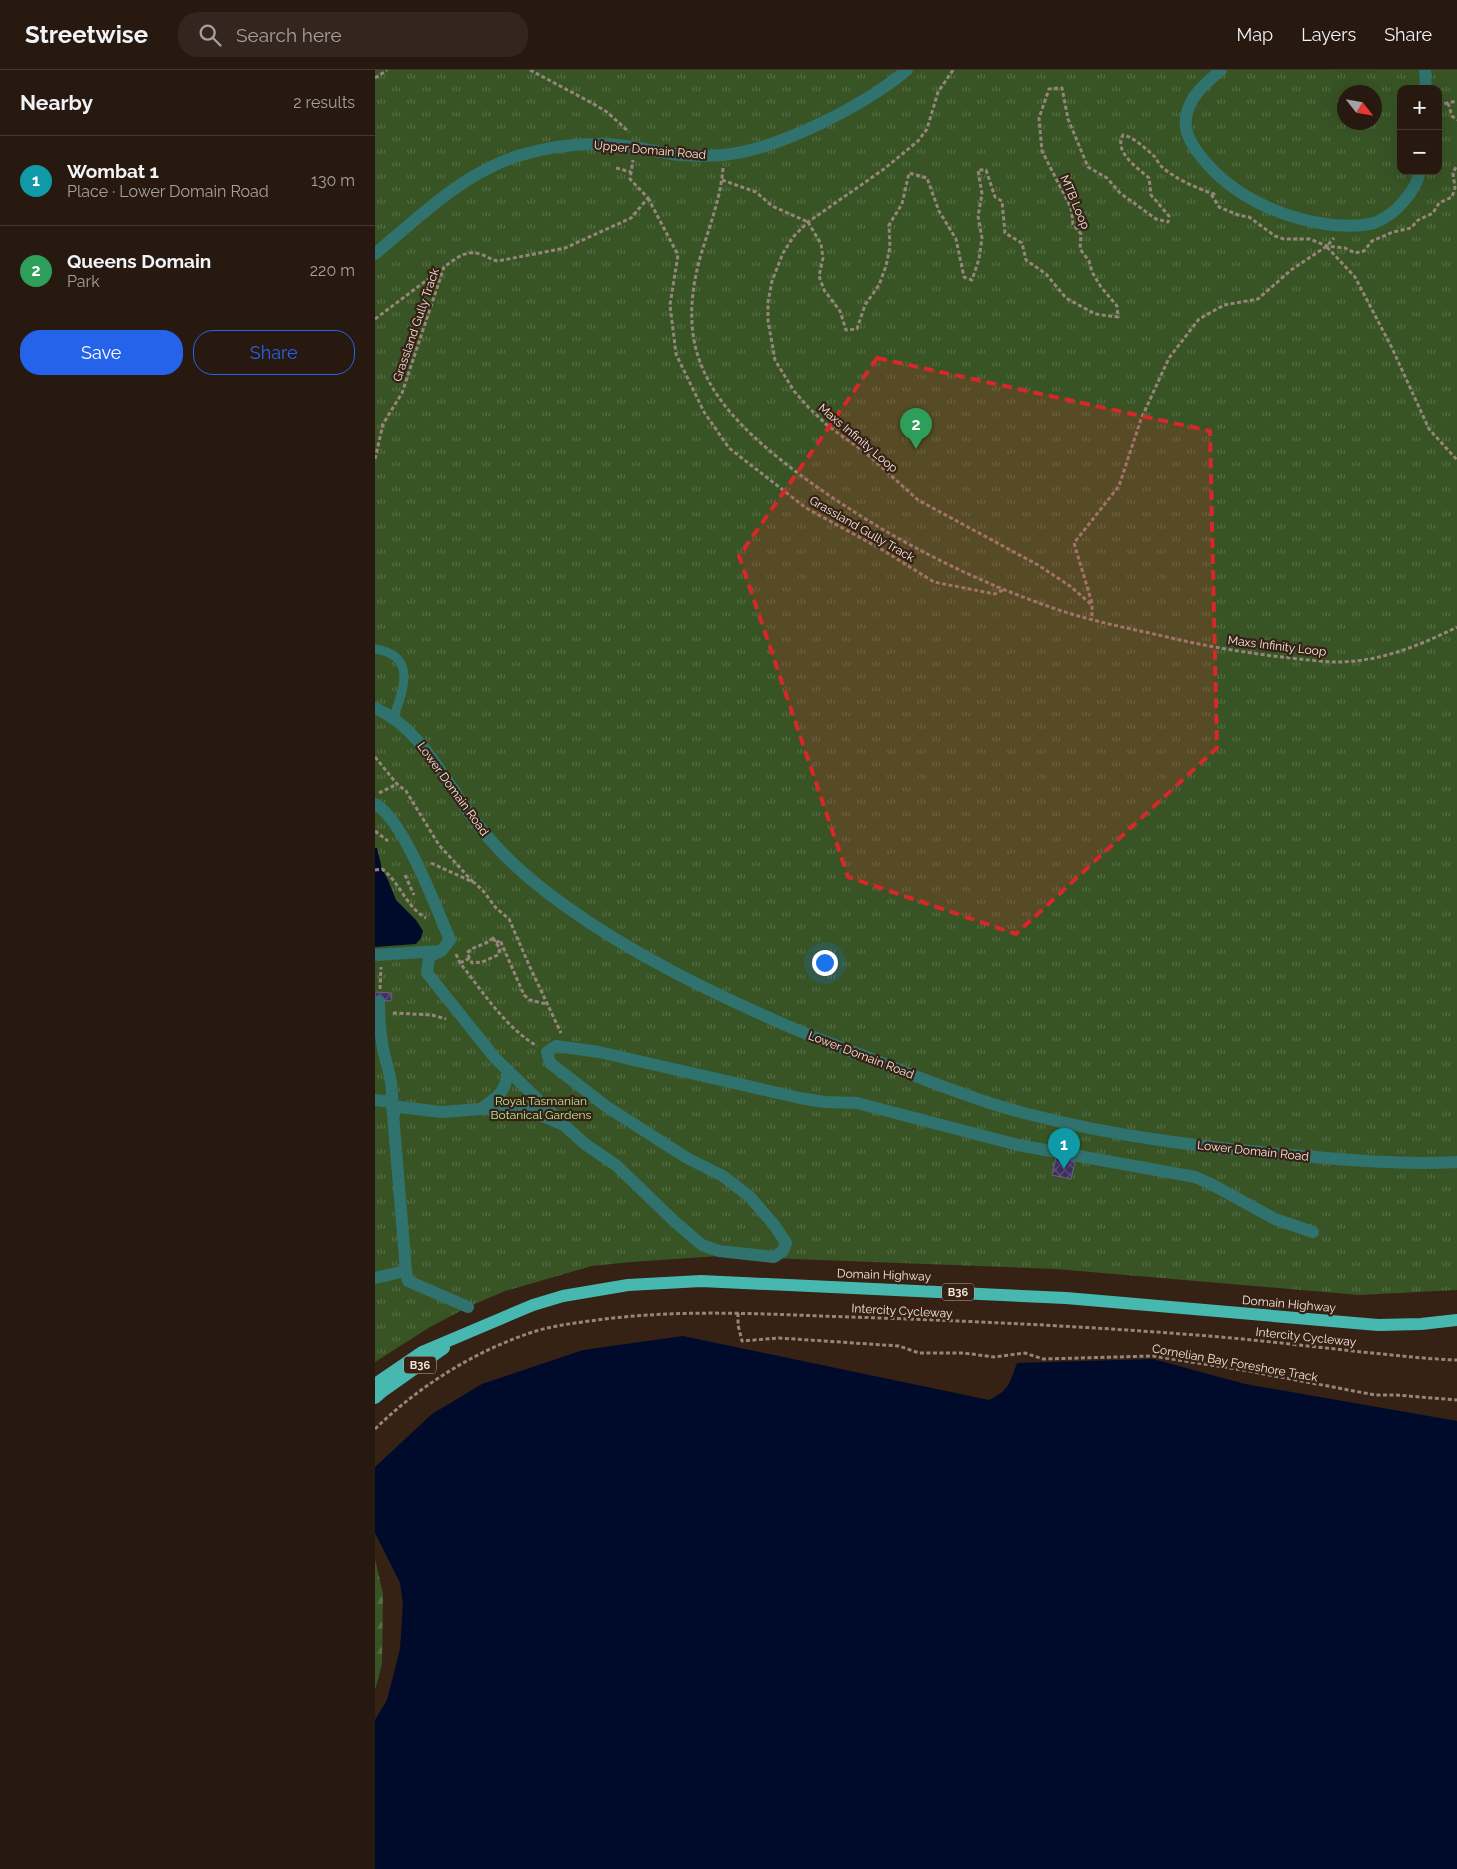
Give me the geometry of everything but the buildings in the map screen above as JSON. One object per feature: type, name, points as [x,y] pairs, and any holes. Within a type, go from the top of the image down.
[{"type":"main road","name":"Domain Highway","points":[[375,1384],[421,1352],[533,1305],[563,1296],[627,1285],[701,1281],[1066,1298],[1378,1325],[1421,1324],[1457,1320]]},
{"type":"main road","name":"Domain Highway","points":[[375,1398],[383,1390],[466,1332]]},
{"type":"street","name":"Upper Domain Road","points":[[375,254],[443,197],[475,175],[502,161],[549,148],[601,144],[680,155],[724,155],[763,145],[810,128],[867,98],[907,70]]},
{"type":"street","points":[[1221,70],[1205,83],[1191,100],[1186,118],[1187,136],[1198,154],[1216,175],[1242,194],[1287,216],[1315,223],[1345,226],[1372,224],[1393,214],[1408,196],[1418,175]]},
{"type":"street","points":[[1425,70],[1426,85]]},
{"type":"street","name":"Lower Domain Road","points":[[375,708],[393,718],[408,730],[422,746],[479,828],[512,863],[562,904],[614,939],[698,984],[822,1040],[971,1097],[1030,1115],[1108,1132],[1167,1142],[1344,1159],[1435,1163],[1457,1162]]},
{"type":"street","points":[[376,800],[392,819],[415,860],[450,940],[441,950],[429,957],[427,973],[495,1058],[585,1144],[617,1166],[675,1222],[702,1245],[719,1251],[774,1257],[783,1251],[785,1243],[775,1226],[751,1197],[723,1176],[687,1158],[607,1107],[550,1063],[547,1052],[556,1046],[599,1052],[800,1098],[825,1102],[857,1103],[1018,1146],[1195,1177],[1275,1219],[1313,1232]]},
{"type":"street","points":[[375,955],[441,950]]},
{"type":"street","points":[[379,1006],[383,1048],[393,1084],[392,1104],[408,1281],[468,1307]]},
{"type":"street","points":[[481,1109],[498,1097],[507,1084],[508,1070]]},
{"type":"street","points":[[375,1100],[441,1112],[508,1108],[530,1111],[564,1125]]},
{"type":"street","points":[[375,1278],[406,1272]]},
{"type":"lane","points":[[375,649],[391,653],[401,663],[405,678],[402,694],[393,718]]},
{"type":"path","points":[[375,78],[387,70]]},
{"type":"path","points":[[530,70],[592,102],[607,112],[634,137],[635,148],[631,172],[616,168]]},
{"type":"path","name":"Maxs Infinity Loop","points":[[953,70],[939,92],[927,129],[918,141],[884,169],[808,222],[794,236],[783,253],[772,282],[768,302],[768,321],[775,360],[794,391],[809,408],[828,426],[866,453],[918,500],[1038,564],[1070,586],[1092,605]]},
{"type":"path","name":"MTB Loop","points":[[808,222],[821,244],[823,258],[819,276],[824,290],[840,311],[846,330],[857,329],[865,304],[879,285],[886,266],[890,247],[889,225],[902,204],[909,173],[927,178],[939,211],[956,239],[964,277],[971,280],[979,259],[982,238],[979,216],[982,194],[978,170],[986,170],[995,197],[1002,201],[1005,233],[1022,243],[1026,260],[1047,274],[1066,298],[1095,314],[1119,317],[1117,306],[1101,287],[1092,272],[1089,261],[1079,249],[1081,234],[1073,224],[1071,208],[1042,150],[1039,118],[1049,88],[1062,88],[1068,119],[1087,167],[1107,178],[1120,192],[1156,219],[1168,222],[1169,216],[1151,195],[1149,178],[1125,156],[1121,143],[1123,135],[1129,136],[1156,158],[1162,166],[1197,188],[1214,194]]},
{"type":"path","points":[[1442,104],[1457,101]]},
{"type":"path","points":[[1448,103],[1452,116],[1457,120]]},
{"type":"path","name":"Maxs Infinity Loop","points":[[724,155],[723,180],[715,213],[703,247],[692,305],[692,332],[699,360],[713,388],[734,416],[755,438],[783,462],[822,491],[907,543],[1003,589],[1057,609],[1092,619],[1203,646],[1260,655],[1336,662],[1376,659],[1427,642],[1457,627]]},
{"type":"path","name":"Grassland Gully Track","points":[[631,172],[630,179],[648,198],[678,255],[669,305],[676,354],[704,412],[729,448],[806,508],[881,549],[934,582],[995,594],[1003,589]]},
{"type":"path","points":[[723,180],[756,192],[772,206],[808,222]]},
{"type":"path","name":"Grassland Gully Track","points":[[375,459],[383,424],[402,393],[444,267],[471,252],[499,261],[565,248],[631,218],[648,198]]},
{"type":"path","points":[[1092,619],[1092,605],[1074,543],[1119,486],[1141,419],[1169,358],[1199,318],[1224,305],[1258,298],[1291,270],[1327,246],[1345,226]]},
{"type":"path","points":[[1327,246],[1355,277],[1429,428],[1457,460]]},
{"type":"path","points":[[375,319],[444,267]]},
{"type":"path","points":[[375,757],[397,784],[406,791],[439,845],[484,892],[496,908],[509,919],[546,1004],[569,1049]]},
{"type":"path","points":[[376,800],[379,792],[397,784]]},
{"type":"path","points":[[375,831],[393,846]]},
{"type":"path","points":[[415,860],[428,861],[475,884]]},
{"type":"path","points":[[402,866],[417,901]]},
{"type":"path","points":[[375,870],[382,869],[395,881],[418,914],[426,918]]},
{"type":"path","points":[[422,909],[428,924]]},
{"type":"path","points":[[493,938],[500,949],[497,955],[482,962],[472,962],[469,958],[467,953],[472,947],[485,944],[493,938]]},
{"type":"path","points":[[450,940],[460,963],[502,1016],[526,1040],[547,1052]]},
{"type":"path","points":[[496,943],[500,940],[525,995],[530,1000],[546,1004]]},
{"type":"path","points":[[460,963],[469,958]]},
{"type":"path","points":[[379,1006],[432,1015],[452,1021],[465,1020]]},
{"type":"path","name":"Intercity Cycleway","points":[[375,1430],[409,1399],[448,1373],[485,1353],[535,1332],[564,1324],[637,1314],[738,1313],[1036,1325],[1187,1334],[1457,1360]]},
{"type":"path","name":"Cornelian Bay Foreshore Track","points":[[738,1313],[738,1325],[742,1341],[787,1338],[899,1346],[919,1353],[964,1353],[994,1357],[1025,1353],[1043,1359],[1153,1356],[1243,1370],[1375,1395],[1457,1400]]},
{"type":"highlighted area","points":[[877,358],[1210,431],[1217,748],[1016,934],[848,877],[739,556]]},
{"type":"green space","name":"Royal Tasmanian Botanical Gardens","points":[[375,70],[1457,70],[1457,1290],[1359,1295],[1056,1269],[719,1256],[592,1266],[505,1291],[468,1307],[430,1327],[375,1362]]},
{"type":"green space","points":[[375,1559],[383,1594],[382,1664],[375,1690]]},
{"type":"water","points":[[375,848],[377,848],[382,869],[396,900],[416,920],[423,931],[421,938],[416,944],[375,947]]},
{"type":"water","points":[[683,1336],[989,1400],[1005,1389],[1017,1363],[1153,1359],[1245,1384],[1457,1421],[1457,1869],[375,1869],[375,1720],[387,1700],[400,1649],[403,1603],[400,1583],[375,1533],[375,1467],[432,1414],[482,1384],[583,1350]]},
{"type":"place","name":"Queens Domain","points":[[916,449]]},
{"type":"place","name":"Wombat 1","points":[[1064,1169]]}]
